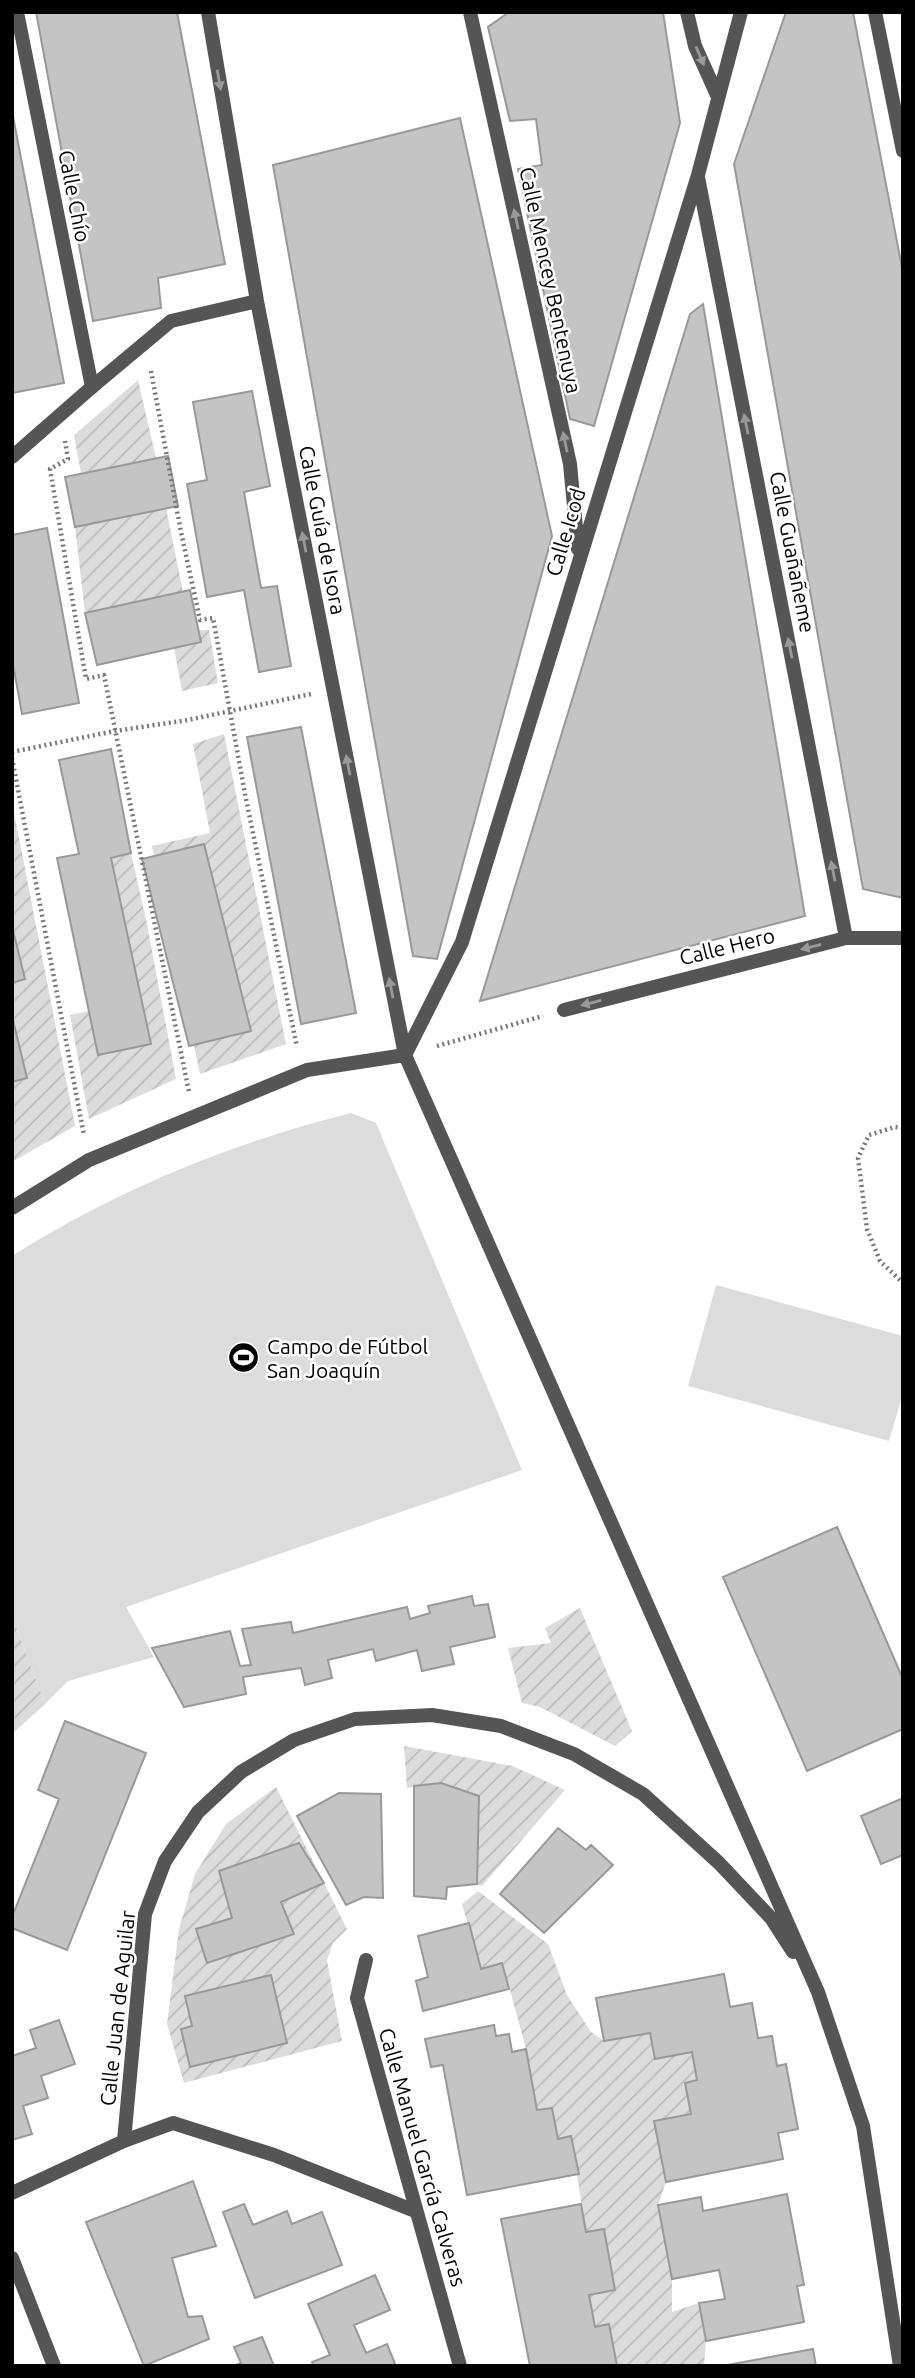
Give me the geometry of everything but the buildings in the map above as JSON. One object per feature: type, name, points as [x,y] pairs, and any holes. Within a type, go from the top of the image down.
[{"type":"street","name":"Calle Chío","points":[[18,12],[92,387]]},
{"type":"street","name":"Calle Guía de Isora","points":[[208,12],[257,301],[405,1055],[818,1992]]},
{"type":"street","name":"Calle Mencey Bentenuya","points":[[470,12],[570,464],[579,558]]},
{"type":"street","points":[[687,12],[695,46],[718,97]]},
{"type":"street","name":"Calle Icod","points":[[405,1055],[463,942],[698,174],[741,12]]},
{"type":"street","points":[[876,12],[903,151]]},
{"type":"street","name":"Calle Guañañeme","points":[[698,174],[846,938]]},
{"type":"street","points":[[12,457],[171,321],[257,301]]},
{"type":"street","name":"Calle Hero","points":[[564,1010],[846,938],[903,937]]},
{"type":"street","points":[[12,1208],[89,1160],[302,1072],[405,1055]]},
{"type":"street","name":"Calle Juan de Aguilar","points":[[124,2141],[145,1914],[164,1861],[198,1812],[241,1772],[294,1740],[355,1719],[432,1715],[501,1726],[586,1760],[643,1794],[719,1863],[771,1918],[818,1992]]},
{"type":"street","name":"Calle Manuel García Calveras","points":[[366,1960],[357,1998],[460,2366]]},
{"type":"street","points":[[818,1992],[863,2126],[900,2366]]},
{"type":"street","points":[[12,2193],[124,2141],[173,2123],[274,2155],[415,2211]]},
{"type":"street","points":[[12,2258],[54,2366]]},
{"type":"path","points":[[145,343],[201,620],[213,618],[253,834],[302,1072]]},
{"type":"path","points":[[61,414],[68,459],[50,469],[86,679],[104,675],[194,1117]]},
{"type":"path","points":[[12,751],[333,689]]},
{"type":"path","points":[[12,758],[89,1160]]},
{"type":"path","points":[[405,1055],[564,1010]]},
{"type":"path","points":[[903,1128],[895,1127],[869,1135],[858,1158],[867,1228],[880,1261],[903,1283]]},
{"type":"shaded area","points":[[138,380],[156,458],[81,473],[74,435]]},
{"type":"shaded area","points":[[166,508],[183,592],[85,613],[75,527]]},
{"type":"shaded area","points":[[199,630],[209,630],[218,683],[182,691],[174,648],[201,642]]},
{"type":"shaded area","points":[[224,734],[286,1044],[200,1074],[152,846],[210,833],[193,744]]},
{"type":"shaded area","points":[[12,802],[75,1126],[12,1162],[12,1082],[27,1078],[12,1016],[12,983],[25,979],[12,926]]},
{"type":"shaded area","points":[[131,853],[176,1079],[89,1119],[70,1015],[89,1011],[151,1043],[111,858]]},
{"type":"shaded area","name":"Campo de Fútbol San Joaquín","points":[[351,1113],[376,1123],[522,1470],[126,1607],[154,1657],[68,1681],[45,1704],[12,1616],[12,1256],[92,1210],[176,1171],[262,1139]]},
{"type":"shaded area","points":[[716,1285],[903,1336],[903,1393],[889,1441],[688,1386]]},
{"type":"shaded area","points":[[580,1608],[632,1731],[615,1746],[540,1707],[522,1703],[508,1648],[551,1643],[545,1628]]},
{"type":"shaded area","points":[[12,1616],[45,1704],[12,1734]]},
{"type":"shaded area","points":[[404,1746],[513,1766],[565,1790],[482,1886],[477,1884],[479,1796],[441,1783],[407,1788]]},
{"type":"shaded area","points":[[276,1787],[347,1929],[333,1943],[327,1960],[342,2041],[184,2083],[167,2024],[179,1929],[195,1874],[226,1824]]},
{"type":"shaded area","points":[[478,1891],[548,1944],[567,1995],[591,2032],[604,2041],[650,2033],[655,2059],[692,2052],[697,2080],[685,2083],[691,2114],[654,2121],[666,2182],[658,2205],[672,2279],[672,2312],[699,2303],[706,2341],[704,2366],[617,2366],[609,2324],[595,2327],[589,2295],[615,2290],[604,2229],[586,2232],[571,2137],[558,2139],[552,2108],[537,2110],[526,2049],[503,1964],[481,1969],[462,1904]]},
{"type":"place","name":"Campo de Fútbol San Joaquín","points":[[244,1358]]}]
